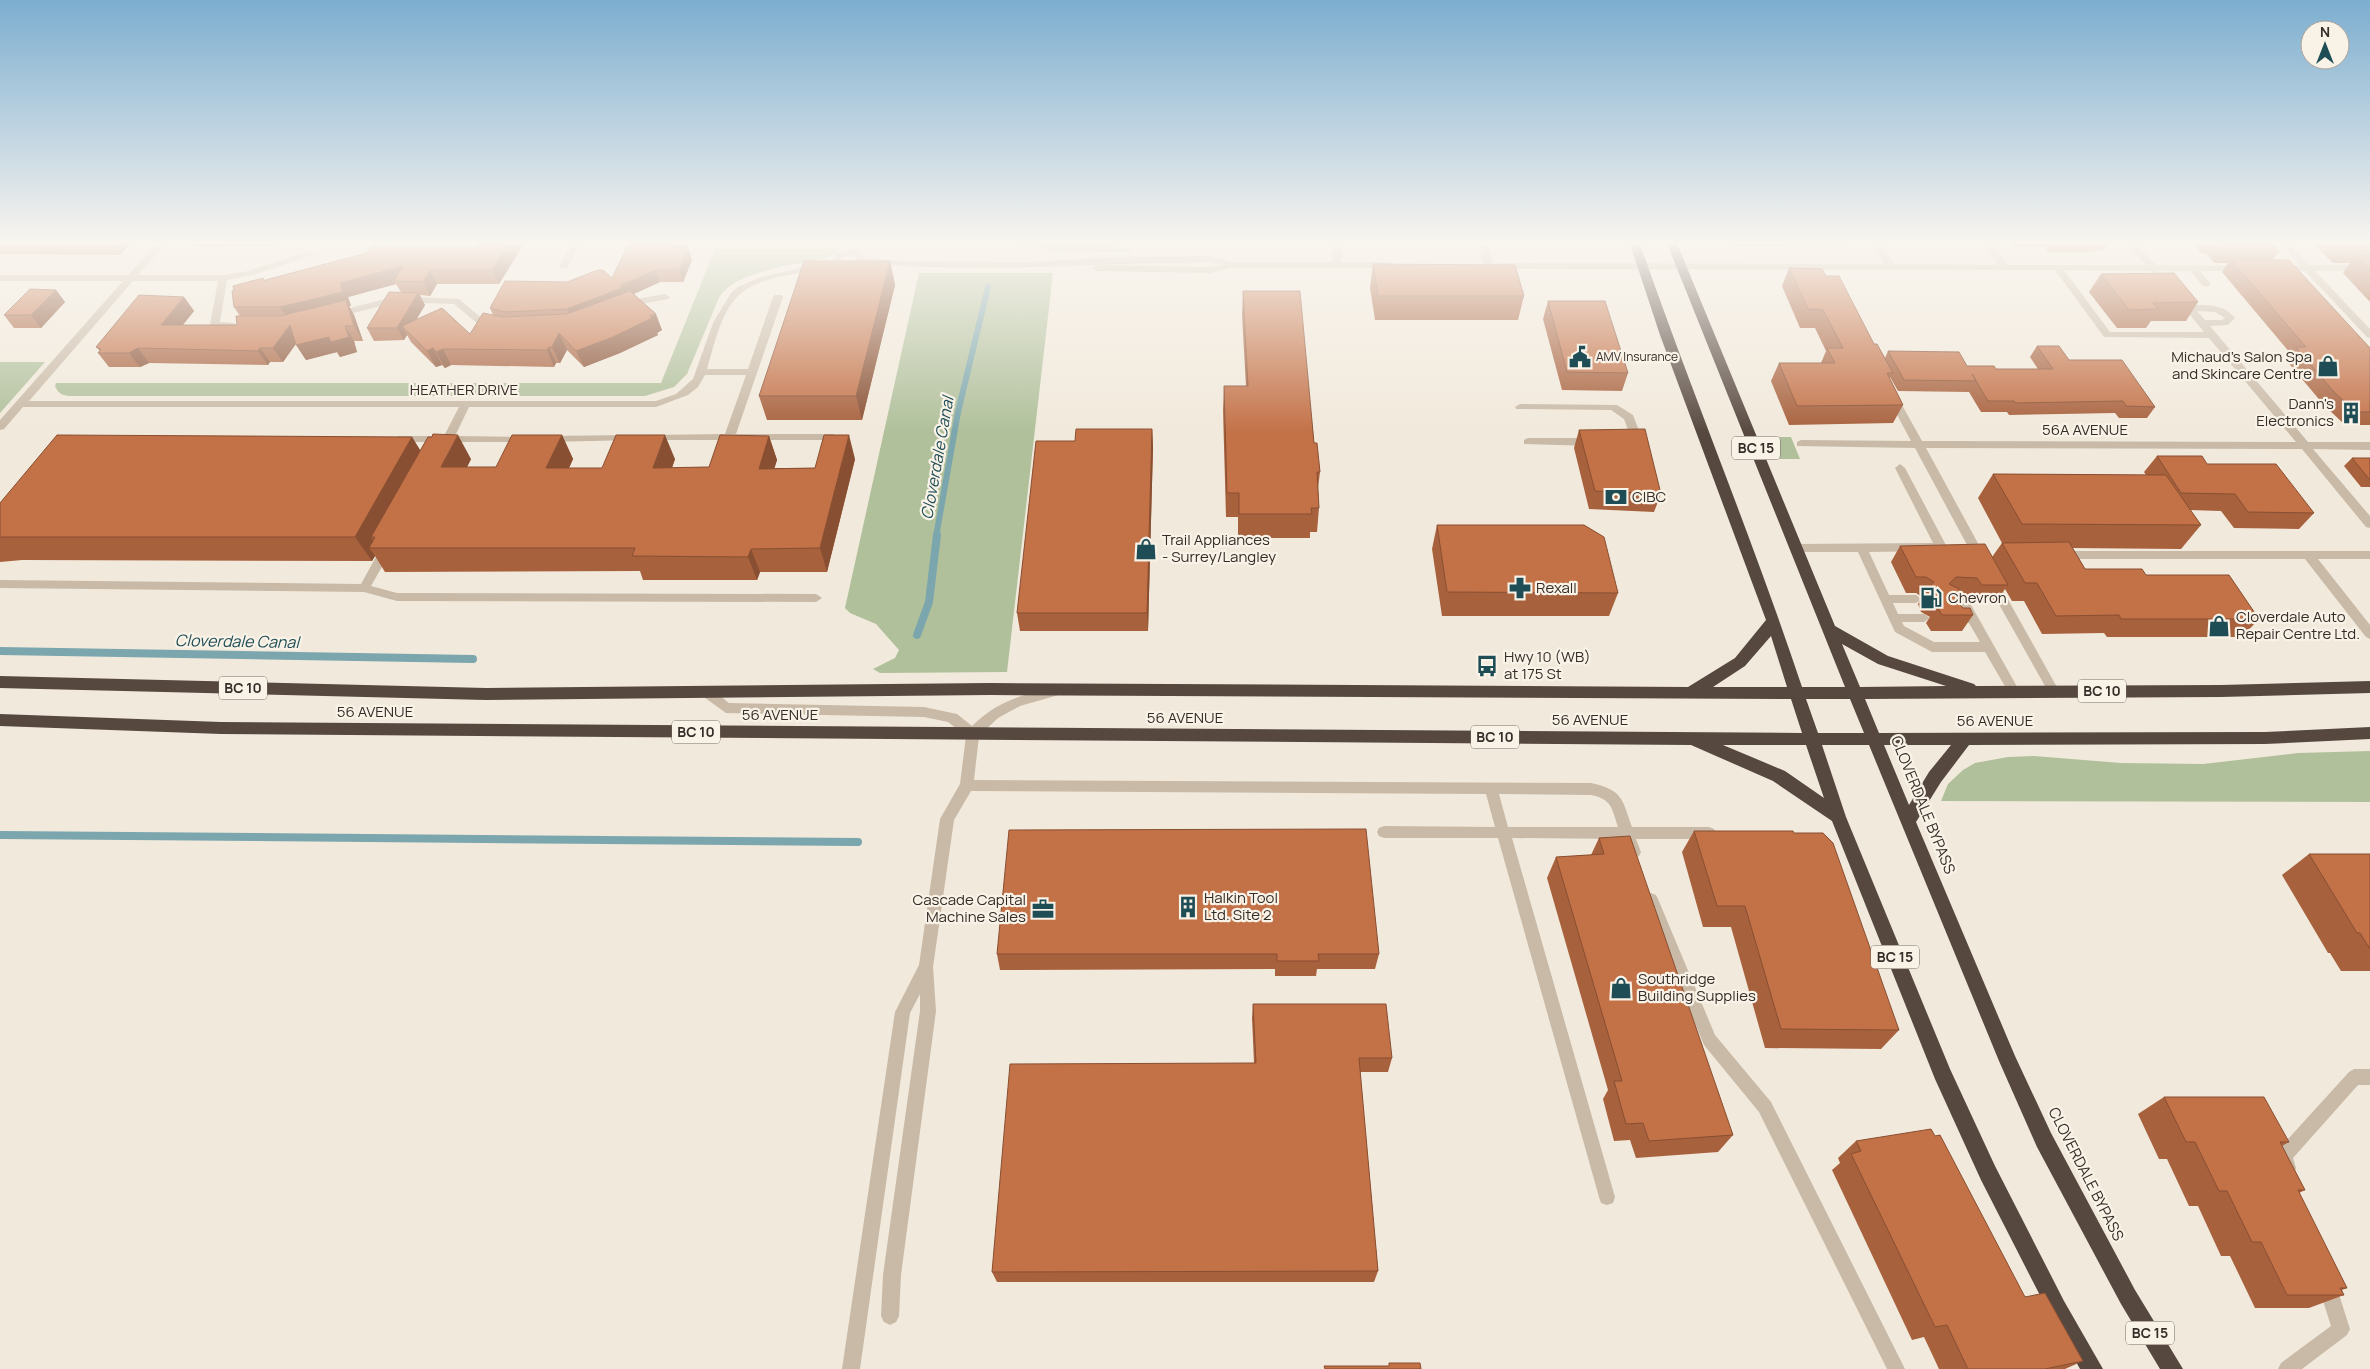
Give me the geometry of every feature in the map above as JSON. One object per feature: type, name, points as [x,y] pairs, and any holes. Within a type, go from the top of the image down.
[{"type":"highway","name":"BC 15","points":[[1656,305],[1774,621],[1838,817],[1942,1073],[1988,1172],[2056,1308],[2092,1369]]},
{"type":"highway","name":"CLOVERDALE BYPASS","points":[[1697,305],[1908,822],[2008,1061],[2044,1140],[2128,1297],[2172,1369]]},
{"type":"highway","points":[[1688,692],[1725,676],[1744,660],[1774,621]]},
{"type":"highway","points":[[1831,630],[1882,660],[1983,692]]},
{"type":"highway","name":"56 AVENUE","points":[[0,682],[486,694],[1066,689],[1856,693],[2370,687]]},
{"type":"highway","name":"56 AVENUE","points":[[0,720],[221,728],[1691,738],[2265,738],[2370,733]]},
{"type":"highway","points":[[1691,738],[1779,776],[1838,817]]},
{"type":"highway","points":[[1908,822],[1935,777],[1965,738]]},
{"type":"street","points":[[0,427],[108,305]]},
{"type":"street","points":[[218,305],[215,325],[243,326]]},
{"type":"street","points":[[325,317],[373,305]]},
{"type":"street","points":[[460,305],[481,322],[504,327]]},
{"type":"street","points":[[612,312],[629,305]]},
{"type":"street","name":"HEATHER DRIVE","points":[[21,404],[656,404],[672,400],[692,388],[701,372],[728,305]]},
{"type":"street","points":[[729,438],[775,305]]},
{"type":"street","points":[[2085,305],[2107,335],[2211,335]]},
{"type":"street","points":[[2186,305],[2220,346],[2250,373],[2305,445],[2370,524]]},
{"type":"street","points":[[2343,305],[2370,334]]},
{"type":"street","points":[[2189,308],[2217,309],[2226,313],[2230,318],[2225,323],[2201,323]]},
{"type":"street","points":[[2220,346],[2233,346]]},
{"type":"street","points":[[701,372],[752,372]]},
{"type":"street","points":[[1885,383],[1982,554],[2054,692]]},
{"type":"street","points":[[438,456],[466,404]]},
{"type":"street","points":[[1520,407],[1613,407],[1629,417],[1636,436],[1628,442],[1618,442]]},
{"type":"street","points":[[388,439],[833,437]]},
{"type":"street","points":[[1528,442],[1599,442]]},
{"type":"street","name":"56A AVENUE","points":[[1801,444],[2370,446]]},
{"type":"street","points":[[1797,548],[1941,547],[1900,468]]},
{"type":"street","points":[[364,588],[392,539]]},
{"type":"street","points":[[1862,548],[1899,630],[1932,647],[1989,647]]},
{"type":"street","points":[[2046,555],[2370,555]]},
{"type":"street","points":[[2309,556],[2370,634]]},
{"type":"street","points":[[0,584],[364,588],[398,597],[816,598]]},
{"type":"street","points":[[1884,599],[1916,599]]},
{"type":"street","points":[[1946,599],[1962,599],[2014,692]]},
{"type":"street","points":[[1893,618],[1924,618]]},
{"type":"street","points":[[1956,619],[1972,619]]},
{"type":"street","points":[[890,1316],[892,1274],[928,1011],[926,966],[948,819],[967,785],[972,734],[993,714],[1017,702],[1066,689]]},
{"type":"street","points":[[705,692],[726,708],[924,712],[952,718],[972,734]]},
{"type":"street","points":[[967,785],[1591,789],[1606,792],[1616,801],[1639,865]]},
{"type":"street","points":[[1491,789],[1607,1197]]},
{"type":"street","points":[[1384,832],[1722,833]]},
{"type":"street","points":[[1644,882],[1710,1040],[1766,1107],[1896,1369]]},
{"type":"street","points":[[851,1369],[903,1012],[926,966]]},
{"type":"street","points":[[2293,1184],[2284,1156],[2362,1077]]},
{"type":"street","points":[[2287,1369],[2341,1329],[2320,1265]]},
{"type":"green space","points":[[692,305],[716,305],[687,374],[674,387],[645,396],[71,396],[61,394],[55,386],[56,383],[661,383]]},
{"type":"green space","points":[[912,305],[1049,305],[1007,672],[880,673],[873,669],[895,658],[899,650],[876,624],[850,613],[845,608]]},
{"type":"green space","points":[[0,362],[45,362],[0,413]]},
{"type":"green space","points":[[1769,437],[1791,437],[1800,459],[1778,459]]},
{"type":"green space","points":[[2370,751],[2370,802],[1941,801],[1948,784],[1963,770],[1975,763],[2008,757],[2034,756],[2121,763],[2203,764],[2298,753]]},
{"type":"building","points":[[14,305],[41,305],[31,315],[4,315]]},
{"type":"building","points":[[131,305],[178,305],[161,325],[237,325],[236,316],[280,316],[326,305],[348,305],[354,326],[345,326],[349,337],[331,342],[329,337],[296,345],[290,325],[273,348],[260,348],[258,351],[138,348],[129,353],[98,353],[101,349],[96,347]]},
{"type":"building","points":[[234,305],[289,305],[280,307],[234,307]]},
{"type":"building","points":[[381,305],[411,305],[397,328],[367,328]]},
{"type":"building","points":[[492,305],[578,305],[567,309],[505,312],[490,308]]},
{"type":"building","points":[[592,305],[646,305],[656,314],[650,316],[652,318],[613,337],[576,351],[559,333],[552,347],[549,347],[547,350],[443,349],[436,352],[433,348],[427,351],[402,326],[442,308],[470,334],[483,313],[503,317],[567,314]]},
{"type":"building","points":[[789,305],[879,305],[856,396],[759,396]]},
{"type":"building","points":[[1244,305],[1301,305],[1314,443],[1317,443],[1320,472],[1317,472],[1319,508],[1311,508],[1312,514],[1239,514],[1239,493],[1227,493],[1224,386],[1248,386]]},
{"type":"building","points":[[1549,305],[1606,305],[1628,373],[1567,372]]},
{"type":"building","points":[[1806,305],[1854,305],[1874,344],[1877,344],[1893,373],[1887,373],[1903,405],[1797,406],[1779,363],[1835,363],[1827,348],[1843,348],[1823,310],[1808,309]]},
{"type":"building","points":[[2125,305],[2155,305],[2158,309],[2129,310]]},
{"type":"building","points":[[2270,305],[2330,305],[2370,348],[2370,412],[2356,412],[2334,392],[2296,347],[2306,347]]},
{"type":"building","points":[[2037,346],[2059,346],[2069,360],[2122,360],[2155,407],[2126,406],[2123,401],[2016,403],[2014,401],[1988,401],[1972,374],[1976,381],[1904,380],[1888,351],[1959,352],[1967,366],[1994,366],[1996,369],[2053,369]]},
{"type":"building","points":[[1076,429],[1152,429],[1147,613],[1017,613],[1036,441],[1075,441]]},
{"type":"building","points":[[1645,429],[1661,494],[1595,491],[1579,430]]},
{"type":"building","points":[[433,434],[458,435],[441,467],[496,467],[512,435],[562,435],[546,468],[602,468],[616,435],[665,435],[653,468],[709,467],[720,435],[769,436],[759,469],[815,468],[824,435],[849,435],[820,548],[751,549],[748,557],[632,556],[635,548],[369,548],[375,537],[371,537],[428,437],[432,437]]},
{"type":"building","points":[[57,435],[412,437],[355,537],[0,537],[0,503]]},
{"type":"building","points":[[2157,456],[2202,456],[2207,464],[2276,464],[2314,513],[2248,512],[2235,494],[2181,493]]},
{"type":"building","points":[[2352,458],[2370,458],[2370,479],[2369,479]]},
{"type":"building","points":[[1993,474],[2166,475],[2201,525],[2022,524]]},
{"type":"building","points":[[1437,525],[1584,525],[1604,537],[1618,593],[1447,592]]},
{"type":"building","points":[[2069,542],[2085,569],[2142,569],[2146,575],[2229,575],[2259,619],[2121,619],[2119,615],[2056,616],[2037,583],[2025,583],[2002,543]]},
{"type":"building","points":[[1985,544],[2008,585],[1982,585],[1977,578],[1956,577],[1949,584],[1959,589],[1964,598],[1959,604],[1963,608],[1970,608],[1973,615],[1942,615],[1937,607],[1942,601],[1932,596],[1928,588],[1934,582],[1926,577],[1916,577],[1900,546]]},
{"type":"building","name":"Halkin Tool Ltd. Site 2","points":[[1366,829],[1379,954],[1318,954],[1319,961],[1277,961],[1277,954],[997,954],[1009,830]]},
{"type":"building","points":[[1694,831],[1793,831],[1794,833],[1823,833],[1833,843],[1899,1030],[1781,1029],[1745,906],[1717,906]]},
{"type":"building","name":"Southridge Building Supplies","points":[[1630,836],[1733,1135],[1649,1141],[1643,1123],[1626,1124],[1614,1081],[1622,1081],[1556,857],[1604,854],[1599,838]]},
{"type":"building","points":[[2309,854],[2370,854],[2370,949],[2360,933],[2357,933]]},
{"type":"building","points":[[1253,1004],[1386,1004],[1392,1058],[1359,1058],[1378,1271],[992,1272],[1010,1064],[1256,1063]]},
{"type":"building","points":[[2164,1097],[2264,1097],[2289,1142],[2280,1142],[2305,1190],[2298,1190],[2347,1288],[2340,1288],[2344,1295],[2287,1295],[2261,1242],[2252,1242],[2227,1191],[2219,1191],[2195,1142],[2186,1142]]},
{"type":"building","points":[[1931,1129],[1935,1136],[1940,1135],[2025,1297],[2045,1293],[2083,1361],[2045,1369],[1968,1369],[1947,1325],[1935,1327],[1851,1154],[1861,1151],[1856,1141]]},
{"type":"building","points":[[1389,1363],[1420,1363],[1421,1369],[1325,1369],[1324,1366],[1389,1366]]},
{"type":"waterway","name":"Cloverdale Canal","points":[[936,537],[958,412],[984,305]]},
{"type":"waterway","name":"Cloverdale Canal","points":[[917,635],[929,602],[937,535]]},
{"type":"waterway","name":"Cloverdale Canal","points":[[0,651],[473,659]]},
{"type":"waterway","points":[[0,835],[858,842]]},
{"type":"place","name":"AMV Insurance","points":[[1580,357]]},
{"type":"place","name":"Michaud's Salon Spa and Skincare Centre","points":[[2328,366]]},
{"type":"place","name":"Dann's Electronics","points":[[2351,413]]},
{"type":"place","name":"CIBC","points":[[1616,497]]},
{"type":"place","name":"Trail Appliances - Surrey/Langley","points":[[1146,549]]},
{"type":"place","name":"Rexall","points":[[1520,588]]},
{"type":"place","name":"Chevron","points":[[1931,598]]},
{"type":"place","name":"Cloverdale Auto Repair Centre Ltd.","points":[[2219,626]]},
{"type":"place","name":"Hwy 10 (WB) at 175 St","points":[[1487,666]]},
{"type":"place","name":"Halkin Tool Ltd. Site 2","points":[[1188,907]]},
{"type":"place","name":"Cascade Capital Machine Sales","points":[[1043,909]]},
{"type":"place","name":"Southridge Building Supplies","points":[[1621,988]]}]
